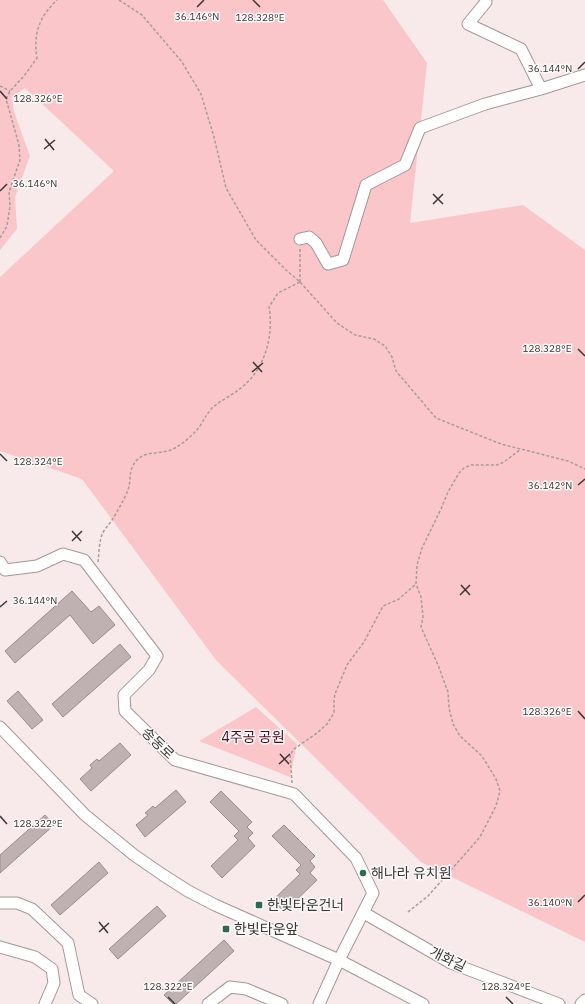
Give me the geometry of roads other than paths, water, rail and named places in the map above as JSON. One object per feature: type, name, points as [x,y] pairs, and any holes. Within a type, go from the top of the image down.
[{"type":"street","points":[[486,1],[468,24],[521,50],[541,89]]},
{"type":"street","points":[[300,239],[309,237],[316,243],[328,264],[343,260],[366,185],[405,165],[420,128],[485,104],[585,75]]},
{"type":"street","name":"송동로","points":[[0,562],[5,570],[37,566],[63,554],[84,560],[157,656],[149,670],[124,696],[126,711],[175,760],[294,794],[356,858],[373,893],[339,960],[319,1004]]},
{"type":"street","points":[[0,727],[85,815],[134,855],[188,891],[339,960],[423,1004]]},
{"type":"street","points":[[0,903],[17,902],[32,909],[68,943],[79,995],[92,1004]]},
{"type":"street","name":"개화길","points":[[364,913],[451,963],[559,1004]]},
{"type":"street","points":[[0,947],[35,958],[52,969],[54,983],[45,1004]]},
{"type":"street","points":[[208,1004],[230,987],[246,989],[282,1004]]},
{"type":"street","points":[[581,1004],[585,1000]]},
{"type":"place","name":"해나라 유치원","points":[[363,873]]},
{"type":"place","name":"한빛타운건너","points":[[259,905]]},
{"type":"place","name":"한빛타운앞","points":[[226,929]]},
{"type":"park label","name":"4주공 공원","points":[[253,737]]}]
